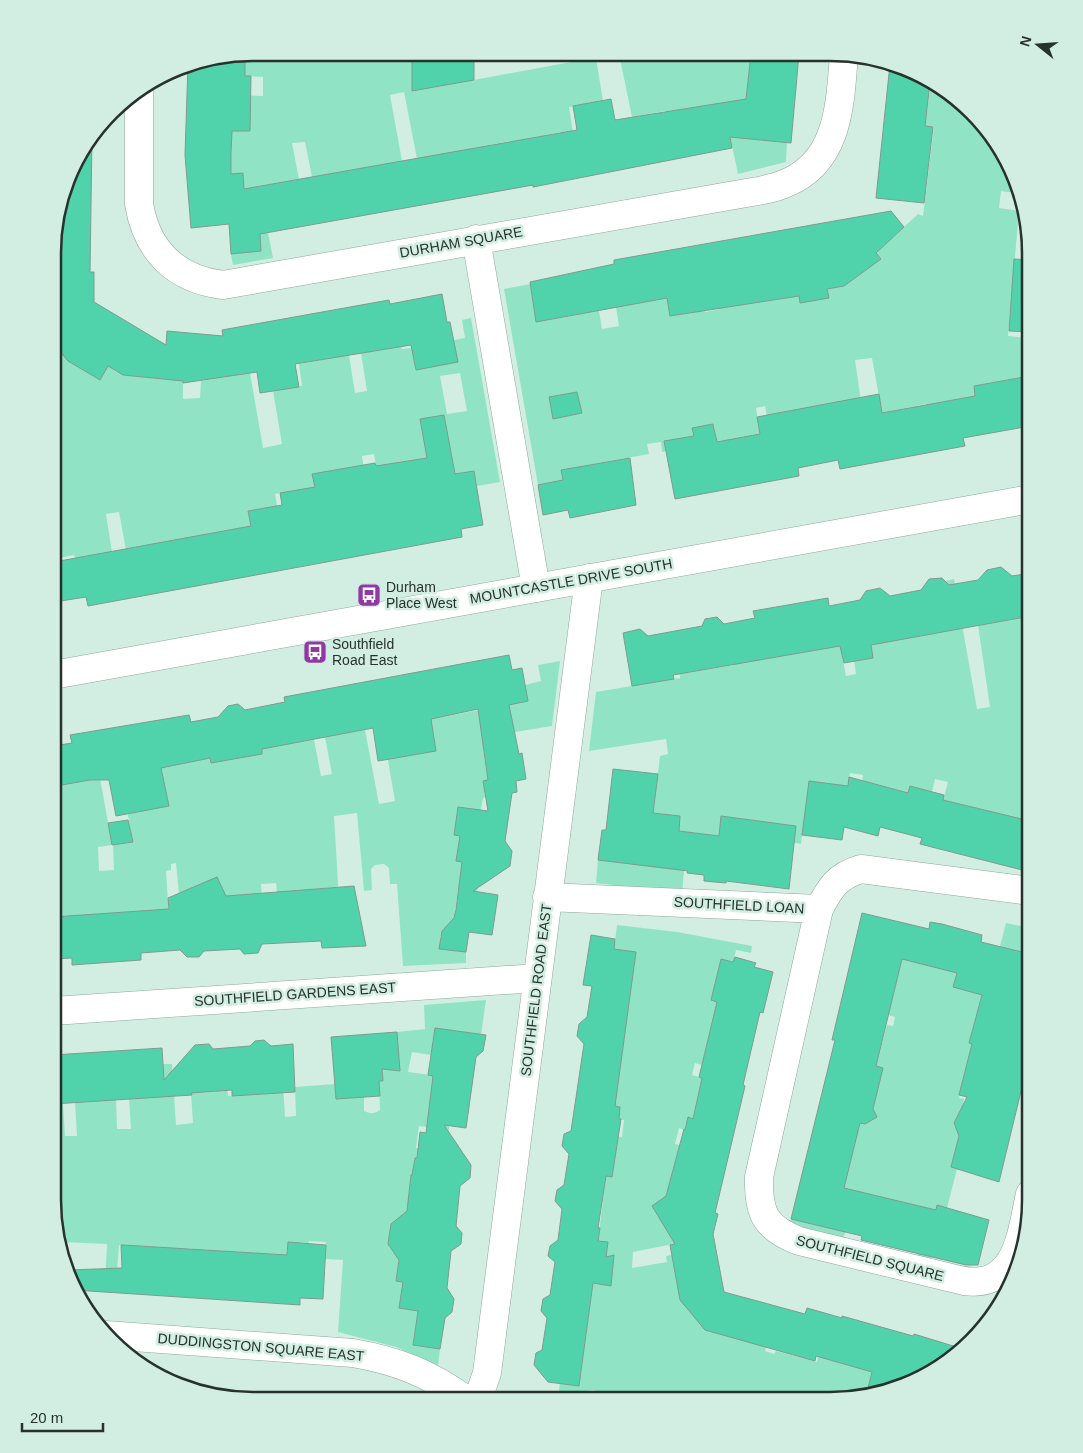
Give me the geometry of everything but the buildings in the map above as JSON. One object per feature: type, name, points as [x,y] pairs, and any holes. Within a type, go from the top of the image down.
[{"type":"street","name":"DURHAM SQUARE","points":[[140,98],[139,204],[142,219],[151,241],[169,263],[184,273],[198,280],[223,285],[746,193],[782,185],[797,178],[811,167],[825,150],[838,114],[843,62]]},
{"type":"street","points":[[476,239],[536,588]]},
{"type":"street","name":"MOUNTCASTLE DRIVE SOUTH","points":[[61,674],[1022,501]]},
{"type":"street","name":"SOUTHFIELD ROAD EAST","points":[[480,1392],[487,1373],[589,578]]},
{"type":"street","name":"SOUTHFIELD LOAN","points":[[547,897],[819,909],[832,886],[850,872],[862,869],[1022,890]]},
{"type":"street","name":"SOUTHFIELD SQUARE","points":[[819,909],[759,1177],[759,1191],[765,1217],[783,1235],[799,1241],[964,1281],[985,1282],[996,1277],[1005,1269],[1014,1254]]},
{"type":"street","name":"SOUTHFIELD GARDENS EAST","points":[[61,1010],[537,978]]},
{"type":"street","name":"DUDDINGSTON SQUARE EAST","points":[[119,1336],[353,1353],[403,1365],[428,1376],[453,1392]]},
{"type":"green space","points":[[414,61],[431,88],[577,61],[596,61],[603,101],[569,107],[576,152],[567,154],[562,132],[520,140],[515,167],[510,141],[417,159],[404,92],[390,95],[402,161],[360,192],[355,169],[312,177],[305,142],[292,143],[299,179],[259,186],[273,258],[233,265],[231,254],[261,251],[259,222],[247,223],[243,174],[231,174],[231,131],[250,131],[250,109],[221,95],[263,96],[263,77],[245,76],[245,62]]},
{"type":"green space","points":[[620,61],[750,61],[744,118],[765,140],[787,143],[786,162],[738,174],[723,103],[673,111],[668,128],[665,111],[632,117]]},
{"type":"green space","points":[[930,90],[947,101],[982,136],[1002,168],[1012,192],[1001,191],[999,208],[1017,211],[1018,218],[1008,336],[1022,337],[1022,388],[994,393],[992,383],[974,386],[975,396],[938,403],[941,424],[930,425],[926,404],[882,413],[872,358],[855,360],[861,402],[770,433],[765,406],[756,408],[760,434],[717,443],[714,424],[693,428],[696,446],[662,452],[661,442],[647,444],[649,454],[561,470],[563,480],[538,485],[504,289],[530,284],[537,322],[577,315],[573,290],[595,288],[602,329],[619,326],[616,307],[667,297],[670,316],[687,313],[684,294],[698,272],[705,312],[720,309],[719,305],[747,300],[748,304],[774,300],[771,278],[829,298],[827,289],[846,285],[844,275],[881,259],[876,253],[918,214],[923,216],[934,127],[925,126]],"holes":[[[577,392],[582,413],[553,419],[549,397]]]},
{"type":"green space","points":[[471,318],[500,482],[477,486],[474,471],[454,475],[428,458],[413,460],[382,503],[374,454],[362,456],[369,505],[326,472],[313,474],[316,493],[297,490],[275,494],[280,521],[269,523],[266,508],[248,511],[251,527],[126,550],[119,512],[106,514],[112,552],[75,558],[74,555],[61,558],[61,350],[83,370],[99,380],[108,366],[117,372],[124,355],[142,357],[140,377],[183,381],[183,399],[200,398],[201,381],[250,373],[263,448],[282,444],[273,391],[302,386],[299,364],[349,355],[355,393],[367,391],[361,353],[401,346],[402,349],[412,348],[416,370],[431,367],[428,345],[465,338],[462,320]],"holes":[[[460,373],[467,411],[447,414],[440,376]],[[444,415],[448,437],[424,442]]]},
{"type":"green space","points":[[954,579],[977,709],[990,707],[978,625],[1022,618],[1021,819],[943,800],[948,782],[935,779],[931,796],[908,793],[862,781],[863,775],[850,773],[848,786],[802,835],[801,844],[790,842],[792,825],[745,823],[745,819],[722,816],[719,836],[692,833],[686,847],[682,894],[596,883],[598,860],[679,826],[680,816],[653,813],[660,756],[668,754],[666,739],[589,751],[596,692],[680,678],[680,674],[734,665],[730,642],[840,645],[846,676],[856,674],[854,661],[871,644],[954,629],[946,581]]},
{"type":"green space","points":[[560,661],[552,726],[515,732],[516,741],[483,747],[485,763],[489,763],[492,780],[483,781],[485,797],[483,798],[481,810],[458,807],[454,835],[460,836],[485,865],[479,876],[477,892],[458,890],[453,930],[444,929],[440,936],[440,941],[442,949],[466,952],[466,963],[403,966],[397,884],[390,884],[389,868],[384,864],[375,865],[371,869],[372,890],[364,891],[357,813],[334,816],[339,900],[334,900],[333,887],[313,889],[313,901],[277,892],[276,883],[261,884],[262,899],[239,926],[212,879],[179,894],[176,863],[171,864],[171,870],[166,871],[170,933],[61,918],[61,785],[100,778],[112,845],[98,847],[99,871],[114,870],[113,844],[132,842],[122,774],[155,808],[168,806],[161,768],[203,759],[197,722],[203,722],[211,763],[262,754],[258,730],[267,728],[271,747],[309,740],[302,704],[307,703],[321,776],[332,774],[325,737],[365,730],[379,804],[395,801],[385,743],[431,719],[527,701],[525,685],[541,681],[538,665]]},
{"type":"green space","points":[[1006,923],[1022,926],[1022,952],[1005,948],[972,1044],[959,1098],[964,1099],[961,1113],[954,1125],[958,1131],[965,1133],[951,1167],[957,1169],[947,1208],[937,1205],[933,1219],[938,1221],[931,1259],[974,1268],[913,1274],[928,1208],[855,1191],[839,1257],[786,1242],[791,1219],[834,1229],[827,1171],[847,1176],[859,1122],[874,1118],[875,1113],[871,1106],[876,1066],[887,1025],[893,1026],[895,1017],[888,1015],[904,929],[957,973],[953,987],[991,981]]},
{"type":"green space","points":[[617,925],[677,932],[752,946],[751,953],[736,950],[734,959],[738,960],[738,963],[721,959],[711,1000],[735,1006],[712,1022],[702,1065],[695,1063],[692,1075],[702,1078],[694,1116],[693,1119],[688,1118],[685,1130],[679,1128],[675,1144],[687,1147],[681,1172],[673,1171],[669,1183],[670,1199],[664,1197],[657,1202],[654,1209],[659,1218],[665,1219],[665,1222],[713,1234],[713,1236],[633,1252],[632,1268],[667,1262],[666,1256],[672,1255],[680,1298],[697,1296],[685,1306],[693,1316],[723,1291],[725,1292],[715,1333],[771,1327],[765,1351],[774,1354],[776,1351],[817,1362],[825,1335],[836,1338],[830,1360],[873,1372],[868,1388],[830,1392],[595,1392],[594,1390],[559,1392],[561,1372],[581,1374],[593,1283],[605,1262],[608,1243],[598,1241],[606,1176],[612,1177],[614,1162],[610,1136],[622,1137],[624,1120],[619,1119],[620,1107],[615,1106],[615,1101],[635,952],[614,949]]},
{"type":"green space","points":[[486,1000],[481,1035],[431,1055],[412,1052],[408,1072],[455,1078],[427,1123],[449,1126],[449,1130],[419,1126],[416,1148],[422,1149],[419,1176],[411,1175],[409,1189],[415,1221],[398,1218],[391,1224],[400,1252],[396,1281],[403,1282],[399,1308],[418,1311],[413,1345],[440,1349],[438,1365],[396,1347],[338,1332],[343,1260],[325,1259],[326,1242],[288,1242],[287,1256],[179,1248],[176,1286],[162,1247],[119,1245],[116,1285],[105,1285],[107,1244],[66,1242],[61,1200],[61,1103],[63,1103],[65,1136],[77,1136],[75,1102],[116,1099],[117,1129],[131,1129],[129,1098],[163,1064],[172,1064],[176,1125],[193,1123],[191,1093],[216,1092],[215,1073],[226,1072],[228,1096],[248,1095],[282,1068],[285,1117],[296,1116],[295,1087],[335,1084],[336,1099],[364,1097],[364,1111],[374,1113],[380,1110],[379,1081],[383,1081],[382,1069],[400,1071],[397,1032],[425,1029],[424,1005]]},
{"type":"place","name":"Durham Place West","points":[[369,595]]},
{"type":"place","name":"Southfield Road East","points":[[315,652]]}]
